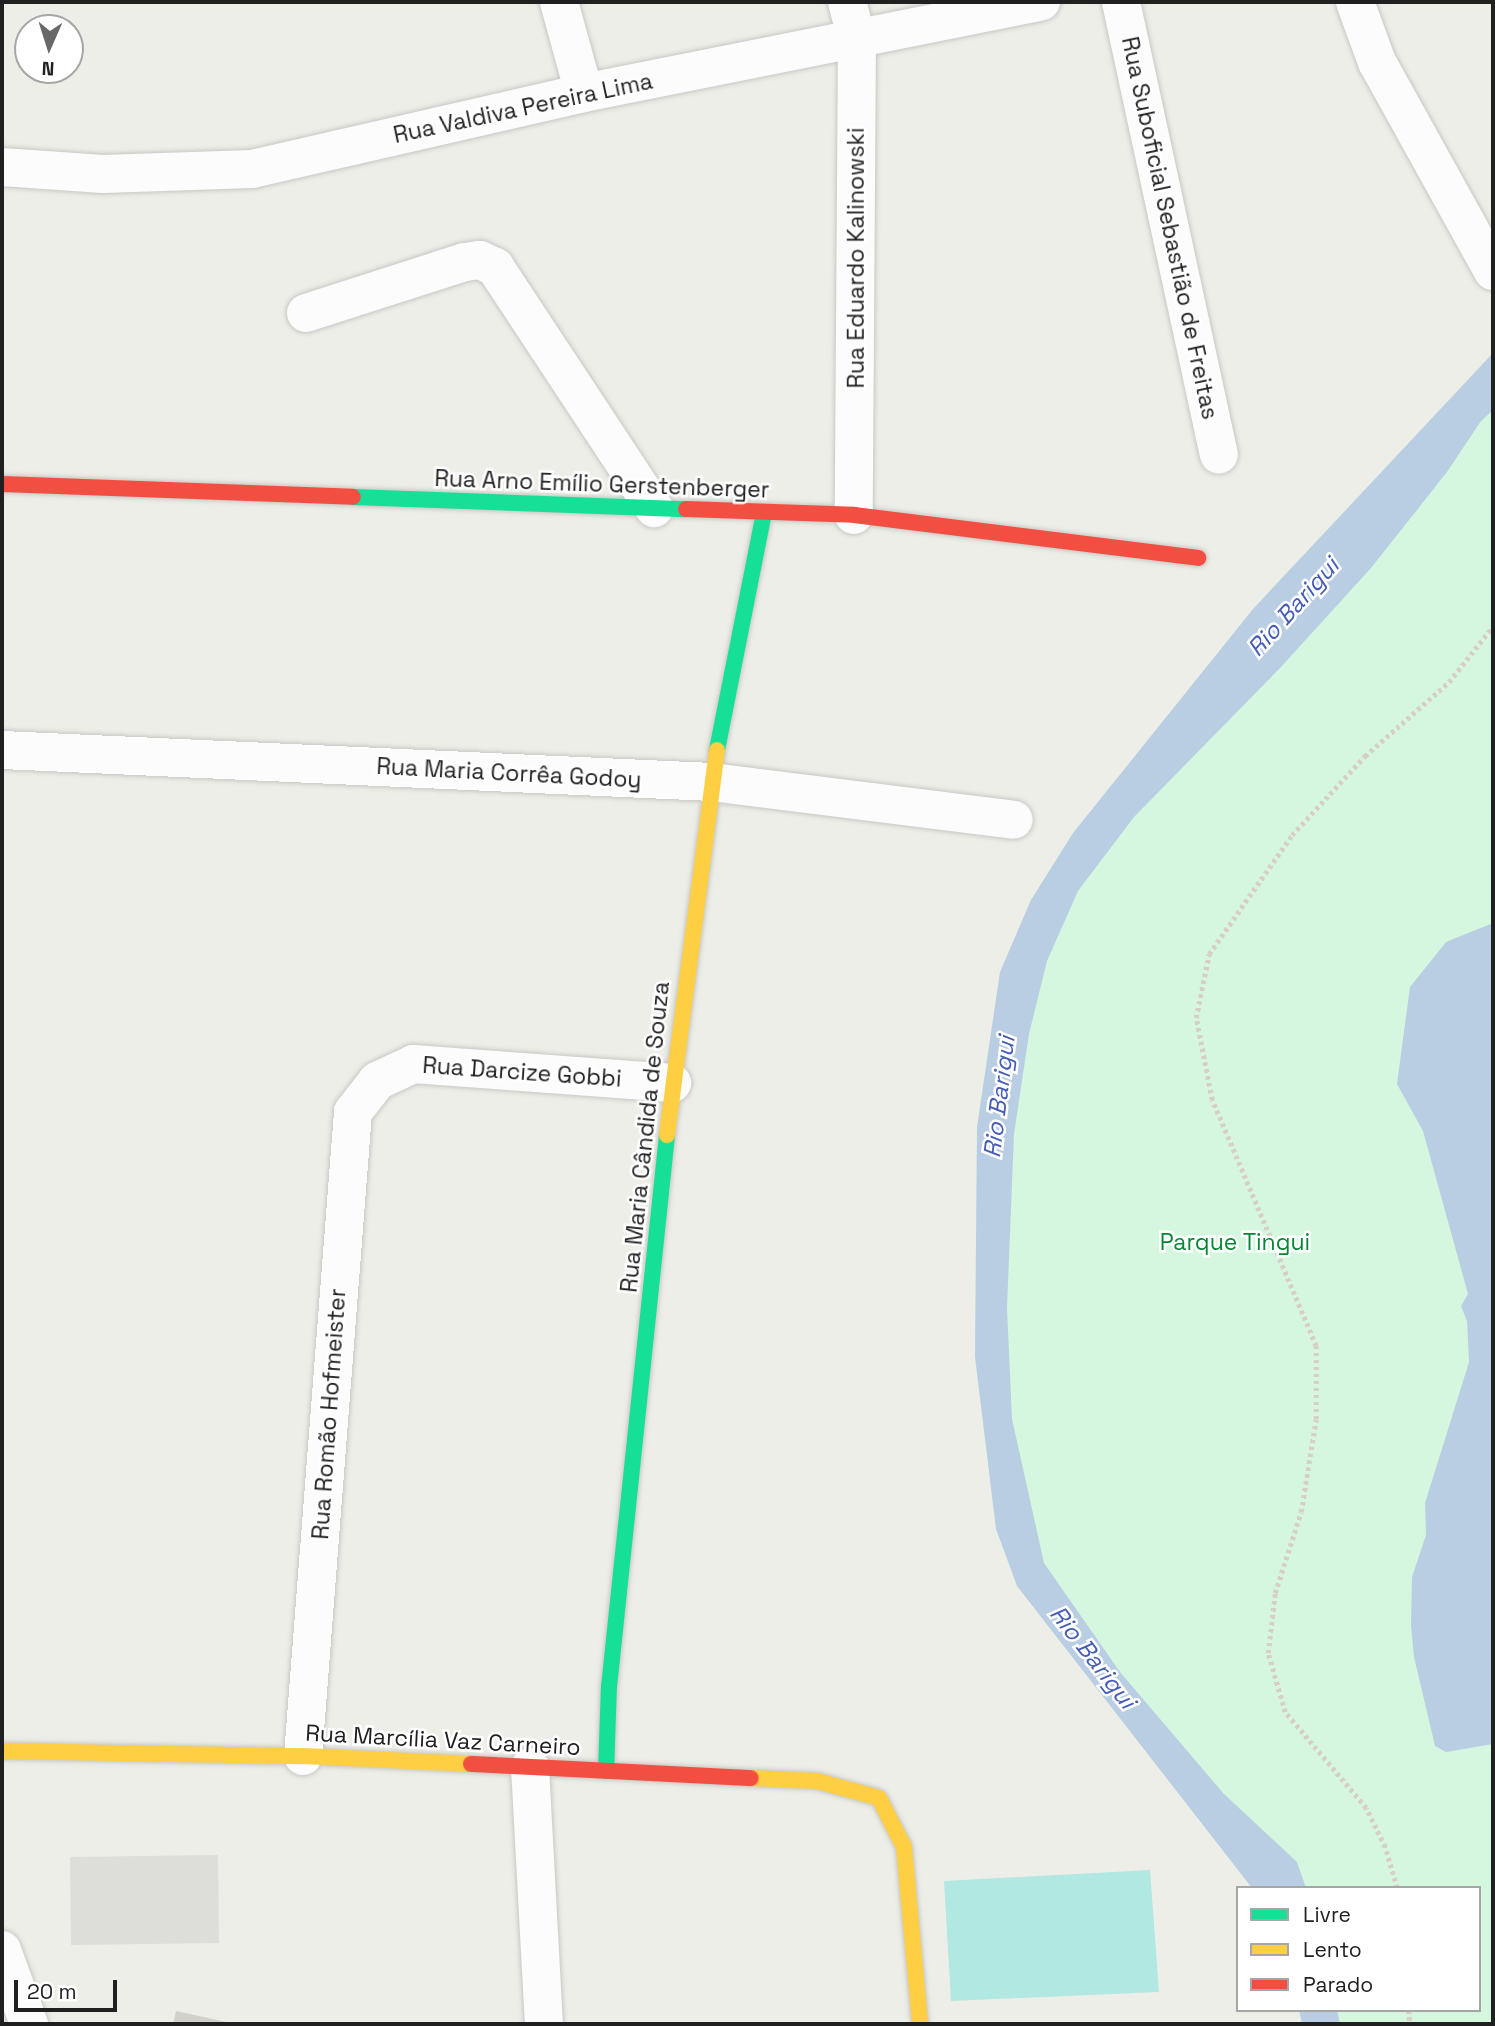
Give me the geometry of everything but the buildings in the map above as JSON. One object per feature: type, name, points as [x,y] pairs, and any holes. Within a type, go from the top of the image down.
[{"type":"street","points":[[559,2],[584,93]]},
{"type":"street","name":"Rua Eduardo Kalinowski","points":[[847,2],[857,40],[854,515]]},
{"type":"street","name":"Rua Valdiva Pereira Lima","points":[[2,167],[103,174],[252,169],[584,93],[1041,2]]},
{"type":"street","name":"Rua Suboficial Sebastião de Freitas","points":[[1121,2],[1219,453]]},
{"type":"street","points":[[1355,2],[1377,62],[1493,271]]},
{"type":"street","points":[[306,313],[465,262],[480,260],[495,267],[654,508]]},
{"type":"street","name":"Rua Arno Emílio Gerstenberger","points":[[2,484],[854,515],[1198,558]]},
{"type":"street","name":"Rua Maria Cândida de Souza","points":[[606,1771],[610,1687],[672,1083],[711,782],[764,513]]},
{"type":"street","name":"Rua Maria Corrêa Godoy","points":[[2,750],[711,782],[1014,820]]},
{"type":"street","name":"Rua Darcize Gobbi","points":[[377,1081],[413,1064],[672,1083]]},
{"type":"street","name":"Rua Romão Hofmeister","points":[[303,1756],[353,1112],[377,1081]]},
{"type":"street","name":"Rua Marcília Vaz Carneiro","points":[[2,1751],[303,1756],[817,1781],[879,1798],[905,1847],[920,2024]]},
{"type":"street","points":[[530,1767],[544,2024]]},
{"type":"street","points":[[2,1950],[29,2024]]},
{"type":"path","points":[[1396,1886],[1385,1847],[1366,1808],[1285,1712],[1268,1653],[1275,1593],[1301,1512],[1316,1419],[1316,1346],[1212,1100],[1196,1018],[1209,954],[1292,835],[1365,756],[1449,682],[1493,626]]},
{"type":"shaded area","points":[[218,1855],[219,1943],[71,1945],[70,1857]]},
{"type":"shaded area","points":[[1150,1870],[1159,1992],[951,2001],[944,1881]]},
{"type":"green space","name":"Parque Tingui","points":[[1493,353],[1493,2024],[1302,2024],[1299,2012],[1481,2012],[1481,1886],[1250,1886],[1017,1586],[996,1529],[975,1357],[977,1127],[1000,972],[1031,900],[1073,833],[1253,609]]},
{"type":"water","name":"Rio Barigui","points":[[1493,353],[1493,410],[1481,421],[1447,472],[1371,568],[1281,667],[1134,817],[1078,891],[1047,961],[1029,1034],[1014,1134],[1007,1308],[1012,1419],[1044,1563],[1120,1672],[1224,1794],[1297,1862],[1305,1886],[1250,1886],[1017,1586],[996,1529],[975,1357],[977,1127],[1000,972],[1031,900],[1073,833],[1253,609]]},
{"type":"water","points":[[1493,923],[1493,1744],[1446,1752],[1435,1746],[1414,1657],[1411,1625],[1412,1577],[1426,1535],[1425,1503],[1469,1362],[1467,1321],[1461,1306],[1468,1294],[1423,1131],[1397,1084],[1410,987],[1446,942]]},
{"type":"water","points":[[1299,2012],[1337,2012],[1340,2024],[1302,2024]]},
{"type":"traffic: fast","points":[[353,497],[686,509]]},
{"type":"traffic: fast","points":[[717,750],[764,513]]},
{"type":"traffic: fast","points":[[606,1771],[609,1687],[667,1135]]},
{"type":"traffic: slow","points":[[667,1135],[717,750]]},
{"type":"traffic: slow","points":[[2,1751],[303,1756],[471,1764]]},
{"type":"traffic: slow","points":[[751,1778],[817,1781],[879,1798],[904,1847],[920,2024]]},
{"type":"traffic: jam","points":[[2,484],[353,497]]},
{"type":"traffic: jam","points":[[686,509],[854,515],[1198,558]]},
{"type":"traffic: jam","points":[[471,1764],[751,1778]]}]
